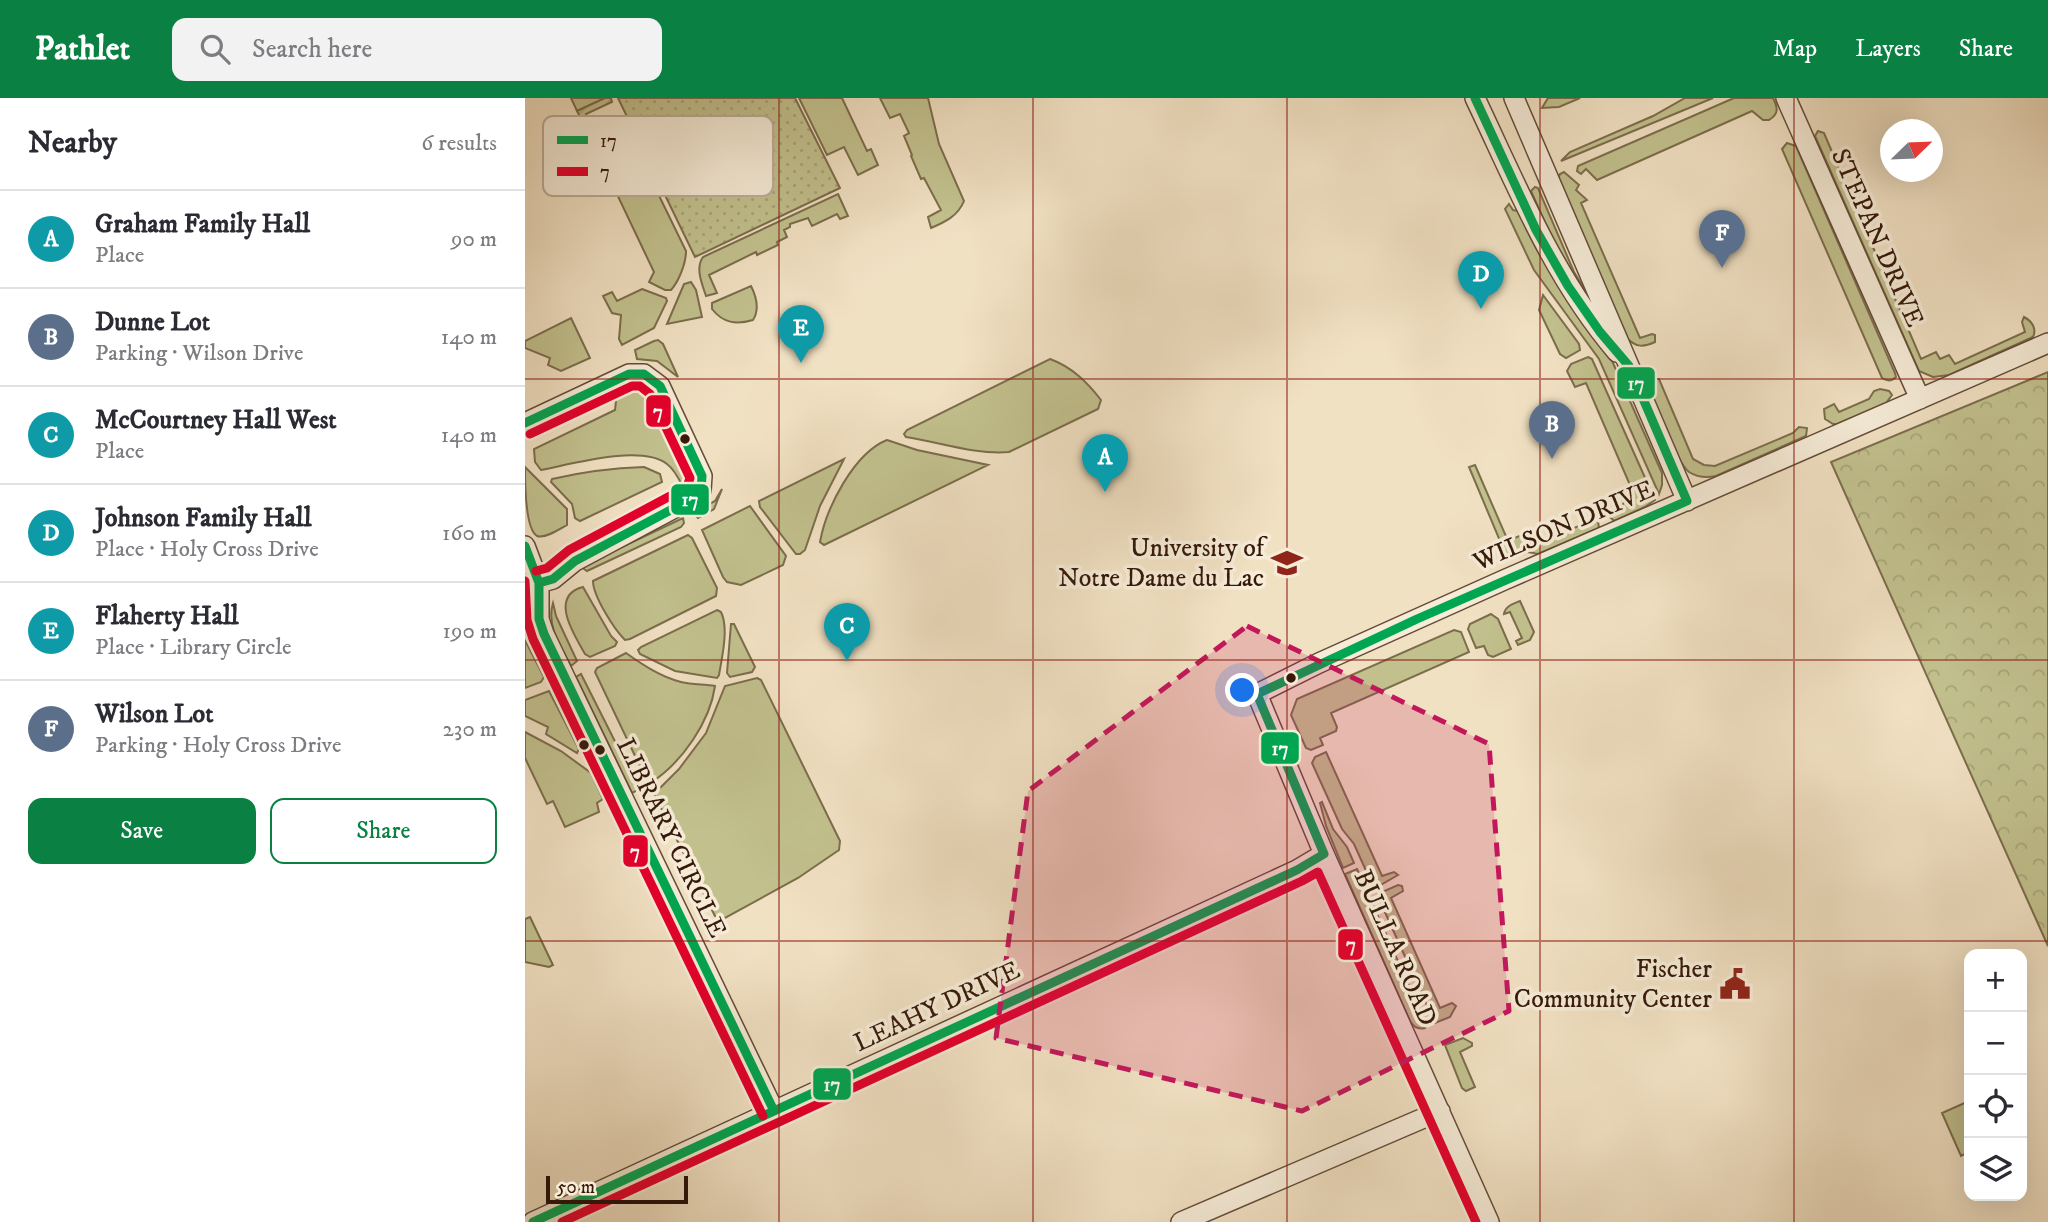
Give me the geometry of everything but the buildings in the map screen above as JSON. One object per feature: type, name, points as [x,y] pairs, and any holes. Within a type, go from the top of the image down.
[{"type":"street","points":[[1475,98],[1537,230],[1567,286],[1629,366]]},
{"type":"street","points":[[1514,98],[1687,502]]},
{"type":"street","name":"STEPAN DRIVE","points":[[1786,98],[1920,398]]},
{"type":"street","name":"WILSON DRIVE","points":[[1257,694],[1319,663],[1504,580],[2048,343]]},
{"type":"street","points":[[525,423],[629,374],[644,374],[660,386],[702,476],[701,490],[695,497],[575,561],[553,579],[539,583]]},
{"type":"street","name":"LIBRARY CIRCLE","points":[[525,546],[539,583],[539,619],[544,634],[774,1111]]},
{"type":"street","name":"BULLA ROAD","points":[[1257,694],[1324,854],[1489,1222]]},
{"type":"street","name":"LEAHY DRIVE","points":[[533,1222],[1297,870],[1324,854]]},
{"type":"street","points":[[1181,1222],[1440,1111]]},
{"type":"highlighted area","points":[[1247,626],[1489,744],[1509,1011],[1302,1111],[996,1038],[1028,791]]},
{"type":"green space","points":[[571,98],[605,98],[577,111]]},
{"type":"green space","points":[[605,98],[611,98],[612,102],[586,114],[587,116],[580,116],[577,111]]},
{"type":"green space","points":[[618,98],[795,98],[840,188],[695,257],[665,196],[773,196],[773,116],[627,116]]},
{"type":"green space","points":[[799,98],[842,98],[867,151],[871,149],[878,165],[858,175],[844,147],[827,155]]},
{"type":"green space","points":[[880,98],[928,98],[939,144],[964,201],[955,215],[931,228],[928,217],[941,210],[924,178],[921,179],[911,156],[904,136],[909,133],[900,114],[890,118]]},
{"type":"green space","points":[[1548,98],[1580,98],[1559,107],[1542,108]]},
{"type":"green space","points":[[1685,98],[1713,98],[1561,161],[1570,152],[1653,116]]},
{"type":"green space","points":[[1734,98],[1773,98],[1776,113],[1769,120],[1763,120],[1752,111],[1597,180],[1586,169],[1581,174],[1577,171],[1578,166]]},
{"type":"green space","points":[[1818,131],[1824,133],[1921,359],[1936,352],[1940,359],[1949,355],[1955,364],[2025,332],[2022,322],[2024,317],[2033,326],[2033,337],[1949,375],[1933,377],[1919,371],[1815,136]]},
{"type":"green space","points":[[1787,143],[1796,146],[1895,373],[1896,377],[1892,380],[1882,378],[1782,149]]},
{"type":"green space","points":[[1564,172],[1579,185],[1576,190],[1587,200],[1581,203],[1640,338],[1652,334],[1655,335],[1655,342],[1640,346],[1627,338],[1558,179]]},
{"type":"green space","points":[[1535,187],[1538,188],[1574,272],[1612,334],[1568,274],[1531,191]]},
{"type":"green space","points":[[838,194],[848,216],[840,219],[837,214],[812,226],[808,218],[790,224],[790,227],[784,230],[787,237],[777,242],[778,245],[757,255],[756,252],[709,275],[717,293],[706,296],[699,271],[703,257]]},
{"type":"green space","points":[[618,196],[659,196],[686,251],[681,272],[671,290],[649,282],[654,272]]},
{"type":"green space","points":[[1509,204],[1513,210],[1523,212],[1609,354],[1662,473],[1659,494],[1599,359],[1534,270],[1505,209]]},
{"type":"green space","points":[[691,282],[696,290],[702,317],[667,324],[684,284]]},
{"type":"green space","points":[[751,286],[757,307],[753,320],[730,322],[712,309],[712,303]]},
{"type":"green space","points":[[642,289],[666,298],[667,301],[654,328],[622,345],[619,339],[621,315],[612,313],[603,296],[612,292],[617,301]]},
{"type":"green space","points":[[1543,295],[1579,344],[1580,350],[1566,358],[1560,354],[1539,310]]},
{"type":"green space","points":[[571,318],[590,358],[561,371],[548,365],[550,358],[525,348],[525,341]]},
{"type":"green space","points":[[658,340],[663,344],[678,377],[657,361],[637,359],[635,350]]},
{"type":"green space","points":[[1588,357],[1592,359],[1655,500],[1614,521],[1610,517],[1611,512],[1622,507],[1630,485],[1586,383],[1575,387],[1567,371],[1571,364]]},
{"type":"green space","points":[[1050,359],[1072,371],[1090,387],[1101,400],[1098,409],[1009,452],[971,450],[906,437],[904,434],[907,430]]},
{"type":"green space","points":[[2048,372],[2048,946],[1831,462]]},
{"type":"green space","points":[[1659,379],[1693,459],[1704,465],[1715,466],[1793,433],[1799,427],[1807,428],[1806,436],[1716,476],[1695,475],[1684,466],[1672,445],[1648,386]]},
{"type":"green space","points":[[626,388],[643,393],[649,400],[685,473],[683,487],[667,464],[655,458],[641,456],[606,457],[541,470],[535,462],[534,449],[615,410],[617,391]]},
{"type":"green space","points":[[1874,391],[1889,391],[1892,395],[1886,403],[1837,424],[1825,419],[1824,409],[1834,404],[1839,412],[1869,399]]},
{"type":"green space","points":[[887,440],[917,450],[988,465],[824,545],[820,542],[823,528],[843,483],[863,457]]},
{"type":"green space","points":[[844,459],[820,506],[805,550],[796,554],[760,507],[759,501]]},
{"type":"green space","points":[[1475,465],[1508,541],[1524,534],[1529,535],[1534,546],[1594,519],[1598,521],[1599,528],[1538,554],[1528,552],[1508,560],[1469,467]]},
{"type":"green space","points":[[525,467],[567,509],[567,525],[548,535],[537,536],[530,524]]},
{"type":"green space","points":[[644,467],[660,474],[662,482],[580,521],[575,518],[572,504],[551,482],[552,479],[586,472]]},
{"type":"green space","points":[[722,489],[714,509],[698,518],[693,513],[715,501]]},
{"type":"green space","points":[[750,506],[786,556],[783,565],[741,585],[727,582],[723,577],[702,530]]},
{"type":"green space","points":[[683,518],[681,527],[587,571],[584,569],[584,565]]},
{"type":"green space","points":[[688,535],[717,588],[716,596],[625,640],[605,612],[596,595],[593,581]]},
{"type":"green space","points":[[583,587],[617,642],[615,646],[590,657],[585,654],[571,627],[566,607],[567,599]]},
{"type":"green space","points":[[1520,601],[1534,632],[1530,640],[1518,645],[1516,641],[1522,638],[1510,612],[1504,614],[1508,607]]},
{"type":"green space","points":[[553,603],[556,616],[577,661],[571,666],[553,628]]},
{"type":"green space","points":[[717,610],[721,612],[725,634],[717,678],[675,671],[640,654],[638,650],[641,647]]},
{"type":"green space","points":[[1491,614],[1498,619],[1511,649],[1493,657],[1488,655],[1484,646],[1476,648],[1468,629],[1470,624]]},
{"type":"green space","points":[[731,624],[734,624],[755,667],[752,672],[730,677],[727,673]]},
{"type":"green space","points":[[1454,630],[1461,632],[1469,652],[1331,713],[1336,731],[1320,738],[1323,745],[1311,750],[1306,748],[1291,715],[1297,699]]},
{"type":"green space","points":[[525,640],[544,677],[541,682],[525,688]]},
{"type":"green space","points":[[626,653],[674,680],[715,686],[707,713],[693,740],[674,764],[652,782],[647,781],[595,672],[597,668]]},
{"type":"green space","points":[[581,674],[639,789],[632,793],[576,677]]},
{"type":"green space","points":[[757,678],[761,680],[840,841],[839,850],[798,878],[725,918],[715,916],[654,794],[679,769],[706,733],[725,686]]},
{"type":"green space","points":[[549,691],[579,749],[577,753],[546,734],[548,727],[525,716],[525,700]]},
{"type":"green space","points":[[525,732],[561,751],[591,773],[603,799],[597,803],[599,812],[565,827],[553,801],[547,804],[525,758]]},
{"type":"green space","points":[[1326,752],[1382,876],[1394,872],[1398,875],[1377,887],[1372,884],[1354,844],[1342,829],[1312,763],[1315,757]]},
{"type":"green space","points":[[1322,802],[1333,829],[1347,847],[1354,863],[1343,868],[1326,826],[1320,803]]},
{"type":"green space","points":[[1357,869],[1425,1022],[1425,1028],[1416,1027],[1410,1021],[1345,874]]},
{"type":"green space","points":[[1398,885],[1402,886],[1403,891],[1391,898],[1440,1008],[1452,1003],[1456,1006],[1450,1017],[1435,1023],[1379,899],[1380,893]]},
{"type":"green space","points":[[530,917],[553,965],[549,967],[525,962],[525,919]]},
{"type":"green space","points":[[1463,1038],[1472,1043],[1472,1046],[1460,1052],[1475,1087],[1466,1091],[1462,1088],[1445,1045]]},
{"type":"green space","points":[[1964,1103],[1964,1154],[1961,1156],[1942,1113]]},
{"type":"transit line","name":"17","points":[[533,1222],[1297,870],[1324,854],[1257,694],[1417,619],[1687,501],[1629,366],[1600,332],[1568,286],[1536,230],[1475,98]]},
{"type":"transit line","name":"17","points":[[525,423],[629,374],[644,374],[660,386],[702,476],[701,490],[695,497],[575,561],[553,579],[539,583]]},
{"type":"transit line","name":"7","points":[[530,434],[632,386],[640,386],[650,394],[690,478],[687,487],[569,550],[547,568],[536,571]]},
{"type":"transit line","name":"17","points":[[525,546],[539,583],[539,619],[544,634],[774,1111]]},
{"type":"transit line","name":"7","points":[[525,581],[527,620],[533,639],[763,1116]]},
{"type":"transit line","name":"7","points":[[562,1222],[1318,872],[1476,1222]]},
{"type":"place","name":"Wilson Lot","points":[[1722,268]]},
{"type":"place","name":"Johnson Family Hall","points":[[1481,309]]},
{"type":"place","name":"Flaherty Hall","points":[[801,363]]},
{"type":"place","name":"Dunne Lot","points":[[1552,459]]},
{"type":"place","name":"Graham Family Hall","points":[[1105,492]]},
{"type":"place","name":"University of Notre Dame du Lac","points":[[1287,563]]},
{"type":"place","name":"McCourtney Hall West","points":[[847,661]]},
{"type":"place","name":"Fischer Community Center","points":[[1735,984]]}]
